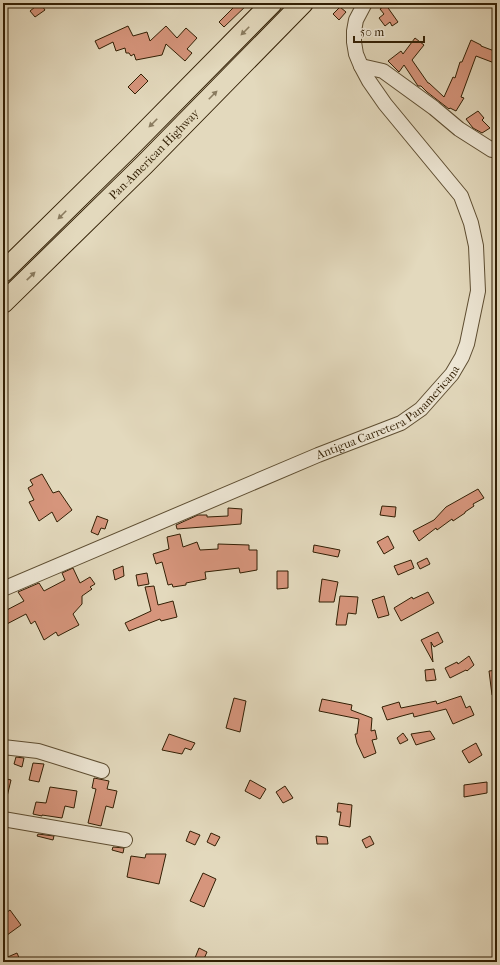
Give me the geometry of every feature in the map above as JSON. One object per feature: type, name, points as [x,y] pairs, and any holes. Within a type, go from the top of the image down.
[{"type":"highway","name":"Pan-American Highway","points":[[3,272],[272,3]]},
{"type":"highway","name":"Pan-American Highway","points":[[3,303],[144,165],[303,3]]},
{"type":"highway","points":[[217,58],[236,72]]},
{"type":"street","name":"Antigua Carretera Panamericana","points":[[3,589],[318,455],[401,423],[421,409],[452,374],[462,357],[467,344],[478,291],[476,246],[471,223],[460,196],[385,104],[369,81],[361,66],[356,54],[354,31],[356,20],[365,3]]},
{"type":"street","points":[[361,66],[383,71],[434,108],[459,129],[492,150],[497,151]]},
{"type":"street","points":[[3,747],[38,751],[102,771]]},
{"type":"street","points":[[3,819],[124,840]]},
{"type":"building","points":[[40,3],[45,10],[35,17],[30,11]]},
{"type":"building","points":[[238,3],[249,3],[224,27],[219,22]]},
{"type":"building","points":[[386,5],[398,22],[392,26],[390,22],[385,26],[379,18],[384,14],[380,9]]},
{"type":"building","points":[[340,7],[346,12],[339,20],[333,14]]},
{"type":"building","points":[[128,26],[133,36],[147,32],[150,41],[166,26],[177,38],[186,28],[197,38],[187,49],[192,53],[185,61],[166,44],[162,55],[136,60],[134,54],[131,56],[129,53],[126,53],[125,48],[116,51],[113,42],[99,49],[95,41]]},
{"type":"building","points":[[415,38],[424,45],[412,60],[428,83],[444,97],[453,77],[455,78],[460,62],[462,62],[471,40],[481,46],[497,52],[497,64],[476,56],[461,97],[464,98],[456,111],[450,108],[449,109],[421,86],[418,86],[404,65],[399,72],[388,61],[401,51],[403,54]]},
{"type":"building","points":[[141,74],[148,81],[135,94],[128,87]]},
{"type":"building","points":[[478,111],[484,118],[482,120],[490,128],[482,133],[473,128],[466,119]]},
{"type":"building","points":[[42,474],[53,493],[59,491],[72,510],[57,522],[52,512],[39,521],[29,502],[34,500],[28,488],[33,485],[30,480]]},
{"type":"building","points":[[478,489],[484,498],[473,504],[474,506],[453,521],[452,519],[437,530],[436,528],[419,541],[413,531],[434,520],[446,507]]},
{"type":"building","points":[[382,506],[396,507],[395,517],[380,515]]},
{"type":"building","points":[[228,508],[242,509],[241,524],[177,529],[176,525],[198,515],[207,515],[207,517],[228,516]]},
{"type":"building","points":[[97,516],[108,520],[105,529],[101,528],[98,535],[91,532]]},
{"type":"building","points":[[180,534],[183,547],[197,542],[200,550],[218,549],[218,544],[249,545],[249,550],[257,550],[257,570],[240,573],[239,568],[205,572],[206,579],[186,583],[186,585],[173,587],[172,584],[168,585],[162,562],[156,564],[153,554],[169,549],[167,537]]},
{"type":"building","points":[[388,536],[394,548],[384,554],[377,542]]},
{"type":"building","points":[[314,545],[340,550],[338,557],[313,552]]},
{"type":"building","points":[[427,558],[430,564],[420,569],[417,563]]},
{"type":"building","points":[[411,560],[414,568],[398,575],[394,566]]},
{"type":"building","points":[[123,566],[124,576],[115,580],[113,570]]},
{"type":"building","points":[[73,568],[80,583],[90,577],[95,584],[90,587],[92,589],[82,596],[82,604],[73,614],[79,625],[58,636],[56,632],[44,640],[35,621],[31,624],[26,614],[3,626],[3,612],[24,601],[18,592],[39,583],[44,591],[65,580],[62,573]]},
{"type":"building","points":[[277,571],[288,571],[288,588],[277,589]]},
{"type":"building","points":[[147,573],[149,584],[138,586],[136,575]]},
{"type":"building","points":[[322,579],[338,582],[334,602],[319,602]]},
{"type":"building","points":[[154,586],[158,605],[173,601],[177,617],[161,621],[160,619],[129,631],[125,623],[151,611],[145,587]]},
{"type":"building","points":[[428,592],[434,603],[401,621],[394,608],[412,597],[413,599]]},
{"type":"building","points":[[340,596],[358,597],[356,614],[348,613],[346,625],[336,625]]},
{"type":"building","points":[[384,596],[389,615],[378,618],[372,600]]},
{"type":"building","points":[[438,632],[443,642],[434,647],[431,642],[433,662],[421,640]]},
{"type":"building","points":[[469,656],[474,665],[467,671],[466,670],[450,678],[445,668],[457,662],[458,664]]},
{"type":"building","points":[[434,669],[436,680],[426,681],[425,670]]},
{"type":"building","points":[[497,670],[497,695],[492,695],[489,671]]},
{"type":"building","points":[[461,696],[466,708],[470,706],[474,715],[453,724],[446,709],[414,717],[413,713],[387,720],[382,707],[399,702],[401,708],[436,701],[437,704]]},
{"type":"building","points":[[234,698],[246,701],[240,732],[226,728]]},
{"type":"building","points":[[322,699],[352,705],[351,710],[372,718],[371,731],[375,730],[377,739],[372,740],[376,753],[364,758],[357,743],[355,734],[357,734],[359,719],[319,711]]},
{"type":"building","points":[[430,731],[435,739],[416,745],[411,734]]},
{"type":"building","points":[[403,733],[408,740],[400,744],[397,738]]},
{"type":"building","points":[[169,734],[195,743],[191,750],[185,748],[182,754],[162,750]]},
{"type":"building","points":[[476,743],[482,755],[469,763],[462,751]]},
{"type":"building","points":[[16,757],[24,758],[22,767],[14,764]]},
{"type":"building","points":[[33,763],[44,764],[39,782],[29,780]]},
{"type":"building","points":[[3,778],[11,780],[6,801],[3,801]]},
{"type":"building","points":[[94,778],[109,781],[107,789],[117,791],[113,808],[106,806],[101,826],[88,823],[96,789],[92,788]]},
{"type":"building","points":[[250,780],[266,789],[260,799],[245,791]]},
{"type":"building","points":[[487,782],[487,793],[464,797],[464,785]]},
{"type":"building","points":[[285,786],[293,798],[283,803],[276,792]]},
{"type":"building","points":[[50,787],[77,791],[74,808],[65,806],[62,818],[33,814],[36,802],[46,803]]},
{"type":"building","points":[[338,803],[352,805],[350,827],[339,825],[341,812],[337,812]]},
{"type":"building","points":[[190,831],[200,835],[195,845],[186,841]]},
{"type":"building","points":[[211,833],[220,837],[215,846],[207,842]]},
{"type":"building","points":[[38,834],[54,836],[53,840],[37,836]]},
{"type":"building","points":[[316,836],[327,837],[328,844],[317,844]]},
{"type":"building","points":[[370,836],[374,844],[366,848],[362,840]]},
{"type":"building","points":[[113,847],[124,848],[123,853],[112,850]]},
{"type":"building","points":[[146,854],[166,854],[159,884],[127,877],[131,856],[145,858]]},
{"type":"building","points":[[203,873],[216,879],[204,907],[190,901]]},
{"type":"building","points":[[10,910],[21,925],[3,938],[3,915]]},
{"type":"building","points":[[199,948],[207,952],[203,961],[195,958]]},
{"type":"building","points":[[17,953],[21,962],[3,962],[3,959]]}]
